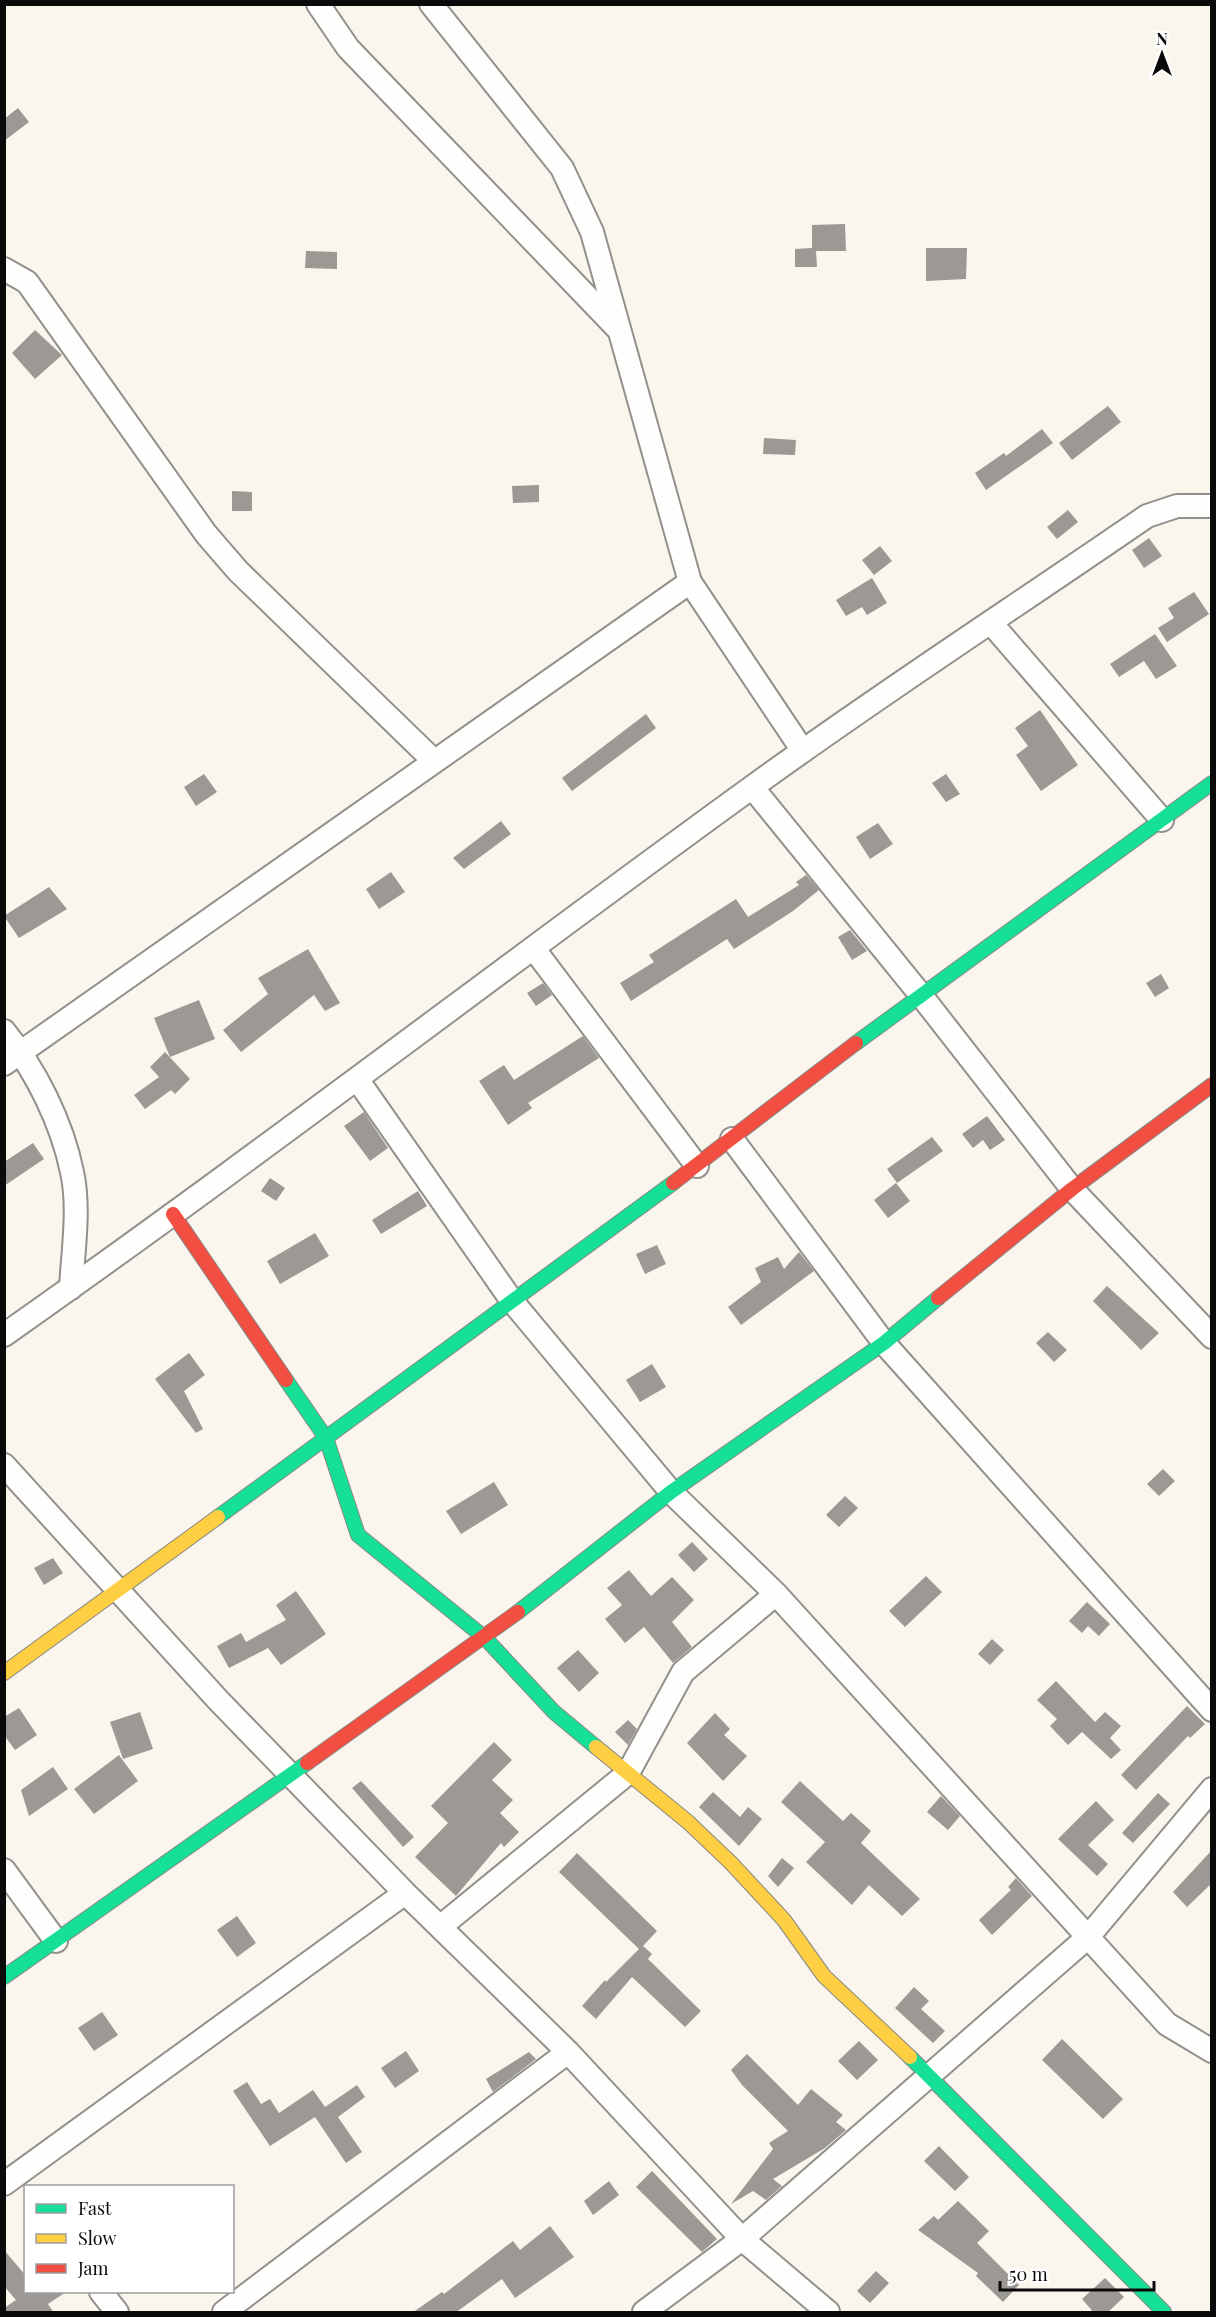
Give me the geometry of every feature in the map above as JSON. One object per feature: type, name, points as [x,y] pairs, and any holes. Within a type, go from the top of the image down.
[{"type":"street","points":[[318,4],[348,48],[621,333]]},
{"type":"street","points":[[431,4],[562,168],[592,232],[690,582],[803,751]]},
{"type":"street","points":[[4,269],[27,282],[206,534],[238,571],[434,761]]},
{"type":"street","points":[[4,1335],[173,1214],[803,751],[1147,516],[1177,506],[1212,506]]},
{"type":"street","points":[[13,1058],[690,582]]},
{"type":"street","points":[[991,623],[1162,820]]},
{"type":"street","points":[[4,1673],[697,1167],[920,994],[1212,783]]},
{"type":"street","points":[[752,787],[920,994],[1072,1189],[1212,1337]]},
{"type":"street","points":[[534,949],[697,1167]]},
{"type":"street","points":[[4,1031],[13,1058],[53,1114],[72,1173],[71,1288]]},
{"type":"street","points":[[357,1079],[512,1301],[671,1492],[777,1594],[1167,2024],[1212,2051]]},
{"type":"street","points":[[4,1977],[485,1638],[671,1492],[884,1343],[1072,1189],[1212,1085]]},
{"type":"street","points":[[732,1139],[884,1343],[1212,1710]]},
{"type":"street","points":[[173,1214],[326,1438],[358,1535],[485,1638],[554,1712],[688,1821],[784,1920],[824,1976],[931,2076],[1164,2313]]},
{"type":"street","points":[[4,1465],[116,1589],[405,1893],[568,2052],[742,2239],[828,2313]]},
{"type":"street","points":[[440,1927],[628,1773],[683,1672],[777,1594]]},
{"type":"street","points":[[644,2313],[742,2239],[1088,1937],[1212,1789]]},
{"type":"street","points":[[4,1870],[56,1941]]},
{"type":"street","points":[[15,2183],[405,1893]]},
{"type":"street","points":[[224,2313],[568,2052]]},
{"type":"street","points":[[102,2293],[117,2313]]},
{"type":"building","points":[[18,108],[29,122],[4,141],[4,119]]},
{"type":"building","points":[[845,224],[846,251],[816,251],[817,267],[795,267],[795,249],[812,248],[812,225]]},
{"type":"building","points":[[926,248],[967,248],[966,279],[926,281]]},
{"type":"building","points":[[306,251],[337,252],[337,269],[305,268]]},
{"type":"building","points":[[35,330],[62,355],[35,379],[12,353]]},
{"type":"building","points":[[1108,406],[1121,422],[1072,460],[1059,443]]},
{"type":"building","points":[[1042,429],[1053,443],[986,490],[975,473],[1004,453],[1006,456]]},
{"type":"building","points":[[764,438],[796,440],[795,455],[763,454]]},
{"type":"building","points":[[539,485],[539,502],[513,503],[512,486]]},
{"type":"building","points":[[232,491],[252,492],[252,511],[232,511]]},
{"type":"building","points":[[1068,510],[1078,522],[1057,539],[1047,527]]},
{"type":"building","points":[[1149,538],[1162,556],[1144,568],[1132,550]]},
{"type":"building","points":[[880,546],[892,561],[874,575],[862,560]]},
{"type":"building","points":[[872,578],[887,603],[867,615],[862,607],[846,616],[836,600]]},
{"type":"building","points":[[1194,592],[1209,614],[1167,642],[1158,628],[1174,618],[1168,608]]},
{"type":"building","points":[[1155,634],[1177,666],[1156,679],[1144,661],[1119,677],[1110,664]]},
{"type":"building","points":[[1040,710],[1078,765],[1041,791],[1016,755],[1028,746],[1015,728]]},
{"type":"building","points":[[646,714],[656,728],[572,791],[562,778]]},
{"type":"building","points":[[204,774],[217,792],[196,806],[184,787]]},
{"type":"building","points":[[946,774],[960,794],[946,802],[932,783]]},
{"type":"building","points":[[501,821],[511,834],[464,869],[453,858]]},
{"type":"building","points":[[878,823],[893,844],[870,859],[856,837]]},
{"type":"building","points":[[391,872],[405,892],[379,909],[366,889]]},
{"type":"building","points":[[806,875],[819,890],[793,911],[734,949],[727,939],[631,1001],[620,983],[654,962],[649,955],[736,899],[748,917],[799,885],[796,882]]},
{"type":"building","points":[[49,887],[67,909],[19,938],[4,916]]},
{"type":"building","points":[[850,930],[867,951],[852,960],[838,937]]},
{"type":"building","points":[[308,949],[340,1003],[325,1011],[314,995],[241,1052],[223,1030],[268,994],[258,978]]},
{"type":"building","points":[[1161,974],[1169,988],[1155,997],[1146,983]]},
{"type":"building","points":[[543,983],[552,995],[536,1006],[527,993]]},
{"type":"building","points":[[199,1000],[215,1039],[170,1057],[154,1018]]},
{"type":"building","points":[[583,1036],[599,1058],[528,1103],[532,1108],[508,1125],[479,1081],[504,1065],[514,1080]]},
{"type":"building","points":[[165,1052],[190,1079],[175,1094],[171,1090],[145,1109],[134,1095],[159,1077],[150,1067]]},
{"type":"building","points":[[364,1112],[388,1148],[370,1161],[344,1126]]},
{"type":"building","points":[[987,1116],[1005,1140],[990,1150],[983,1140],[973,1148],[962,1134]]},
{"type":"building","points":[[932,1137],[943,1151],[897,1183],[887,1169]]},
{"type":"building","points":[[33,1143],[44,1159],[4,1186],[4,1162]]},
{"type":"building","points":[[270,1178],[285,1188],[276,1201],[261,1191]]},
{"type":"building","points":[[896,1183],[910,1201],[888,1218],[874,1200]]},
{"type":"building","points":[[418,1191],[427,1206],[381,1234],[372,1220]]},
{"type":"building","points":[[315,1233],[329,1256],[280,1284],[267,1261]]},
{"type":"building","points":[[657,1245],[666,1264],[645,1274],[636,1254]]},
{"type":"building","points":[[799,1252],[814,1271],[741,1325],[728,1307],[761,1282],[755,1268],[778,1257],[784,1269]]},
{"type":"building","points":[[1107,1286],[1159,1333],[1141,1350],[1093,1301]]},
{"type":"building","points":[[1048,1332],[1067,1350],[1054,1362],[1036,1343]]},
{"type":"building","points":[[189,1353],[205,1375],[184,1391],[203,1429],[196,1433],[155,1379]]},
{"type":"building","points":[[652,1364],[666,1387],[640,1402],[626,1380]]},
{"type":"building","points":[[1163,1469],[1175,1481],[1159,1496],[1147,1484]]},
{"type":"building","points":[[494,1482],[508,1505],[461,1534],[446,1511]]},
{"type":"building","points":[[845,1496],[858,1508],[839,1527],[826,1515]]},
{"type":"building","points":[[692,1542],[708,1559],[694,1572],[678,1555]]},
{"type":"building","points":[[53,1558],[63,1573],[44,1585],[34,1568]]},
{"type":"building","points":[[629,1570],[651,1596],[672,1577],[694,1600],[672,1622],[692,1647],[673,1663],[644,1627],[625,1643],[605,1619],[622,1605],[607,1588]]},
{"type":"building","points":[[926,1576],[942,1592],[905,1627],[889,1611]]},
{"type":"building","points":[[296,1591],[326,1634],[281,1665],[268,1648],[229,1668],[217,1646],[241,1633],[246,1642],[286,1620],[276,1605]]},
{"type":"building","points":[[1087,1602],[1110,1624],[1099,1636],[1088,1626],[1082,1633],[1069,1621]]},
{"type":"building","points":[[992,1639],[1004,1650],[990,1665],[978,1654]]},
{"type":"building","points":[[578,1650],[599,1673],[579,1692],[557,1668]]},
{"type":"building","points":[[1056,1681],[1095,1722],[1105,1712],[1121,1726],[1110,1738],[1121,1750],[1111,1759],[1082,1732],[1068,1745],[1050,1726],[1057,1719],[1037,1700]]},
{"type":"building","points":[[1187,1706],[1205,1724],[1190,1738],[1188,1736],[1136,1790],[1121,1775]]},
{"type":"building","points":[[19,1708],[37,1735],[15,1750],[4,1735],[4,1717]]},
{"type":"building","points":[[140,1712],[153,1749],[123,1759],[110,1722]]},
{"type":"building","points":[[715,1713],[730,1729],[724,1735],[747,1756],[723,1781],[687,1743]]},
{"type":"building","points":[[628,1720],[637,1729],[628,1745],[615,1732]]},
{"type":"building","points":[[494,1742],[512,1760],[492,1780],[513,1800],[500,1813],[519,1832],[504,1847],[501,1843],[456,1896],[415,1857],[448,1823],[431,1806]]},
{"type":"building","points":[[119,1755],[138,1781],[94,1814],[74,1789]]},
{"type":"building","points":[[53,1767],[68,1789],[29,1816],[21,1790]]},
{"type":"building","points":[[361,1781],[414,1837],[403,1847],[352,1788]]},
{"type":"building","points":[[800,1781],[843,1821],[851,1813],[871,1831],[861,1843],[920,1899],[902,1916],[869,1885],[852,1905],[806,1862],[825,1842],[781,1802]]},
{"type":"building","points":[[713,1792],[740,1817],[748,1807],[762,1819],[739,1846],[699,1807]]},
{"type":"building","points":[[1158,1793],[1170,1804],[1133,1843],[1122,1833]]},
{"type":"building","points":[[941,1796],[960,1816],[948,1830],[927,1812]]},
{"type":"building","points":[[1096,1801],[1114,1820],[1088,1845],[1108,1864],[1097,1876],[1058,1839]]},
{"type":"building","points":[[1212,1850],[1212,1883],[1187,1907],[1173,1892]]},
{"type":"building","points":[[577,1853],[657,1931],[643,1946],[652,1954],[648,1959],[701,2011],[685,2027],[632,1977],[596,2019],[582,2006],[605,1980],[606,1982],[639,1949],[559,1872]]},
{"type":"building","points":[[782,1858],[794,1868],[778,1887],[768,1876]]},
{"type":"building","points":[[1016,1878],[1032,1896],[992,1935],[979,1920],[1011,1890],[1008,1887]]},
{"type":"building","points":[[237,1916],[256,1943],[237,1957],[217,1930]]},
{"type":"building","points":[[914,1987],[929,2001],[921,2009],[945,2031],[933,2043],[895,2008]]},
{"type":"building","points":[[102,2012],[118,2035],[94,2051],[78,2028]]},
{"type":"building","points":[[1062,2039],[1123,2099],[1103,2119],[1042,2060]]},
{"type":"building","points":[[859,2041],[878,2060],[857,2080],[838,2061]]},
{"type":"building","points":[[406,2051],[419,2071],[395,2088],[381,2068]]},
{"type":"building","points":[[529,2052],[536,2059],[493,2092],[486,2079]]},
{"type":"building","points":[[747,2054],[798,2105],[811,2089],[843,2115],[836,2122],[846,2130],[825,2148],[773,2179],[782,2186],[766,2200],[753,2191],[731,2204],[773,2149],[769,2143],[788,2131],[742,2085],[731,2070]]},
{"type":"building","points":[[247,2082],[261,2104],[270,2099],[279,2113],[313,2090],[325,2107],[357,2085],[365,2097],[338,2117],[362,2152],[346,2163],[315,2117],[270,2146],[233,2091]]},
{"type":"building","points":[[939,2146],[969,2177],[955,2191],[924,2161]]},
{"type":"building","points":[[652,2171],[717,2239],[702,2252],[636,2187]]},
{"type":"building","points":[[609,2181],[619,2195],[593,2215],[584,2201]]},
{"type":"building","points":[[958,2201],[989,2231],[977,2243],[1019,2285],[1003,2302],[976,2276],[978,2273],[918,2230],[934,2216],[938,2220]]},
{"type":"building","points":[[550,2226],[574,2257],[515,2298],[502,2279],[455,2313],[412,2313],[442,2292],[444,2294],[513,2241],[520,2250]]},
{"type":"building","points":[[4,2250],[24,2274],[24,2293],[64,2293],[48,2304],[54,2313],[4,2313],[4,2308],[16,2300],[4,2286]]},
{"type":"building","points":[[876,2271],[889,2283],[870,2303],[857,2291]]},
{"type":"building","points":[[1105,2278],[1124,2297],[1107,2313],[1094,2313],[1082,2299]]},
{"type":"traffic: fast","points":[[856,1043],[1212,783]]},
{"type":"traffic: fast","points":[[218,1517],[673,1183]]},
{"type":"traffic: fast","points":[[518,1612],[671,1492],[884,1343],[938,1298]]},
{"type":"traffic: fast","points":[[286,1380],[326,1438],[358,1535],[485,1638],[554,1712],[596,1747]]},
{"type":"traffic: fast","points":[[4,1977],[307,1763]]},
{"type":"traffic: fast","points":[[910,2057],[1164,2312]]},
{"type":"traffic: slow","points":[[4,1673],[218,1517]]},
{"type":"traffic: slow","points":[[596,1747],[688,1822],[731,1863],[784,1920],[824,1976],[910,2057]]},
{"type":"traffic: jam","points":[[673,1183],[856,1043]]},
{"type":"traffic: jam","points":[[938,1298],[1072,1189],[1212,1085]]},
{"type":"traffic: jam","points":[[173,1214],[286,1380]]},
{"type":"traffic: jam","points":[[307,1763],[518,1612]]}]
